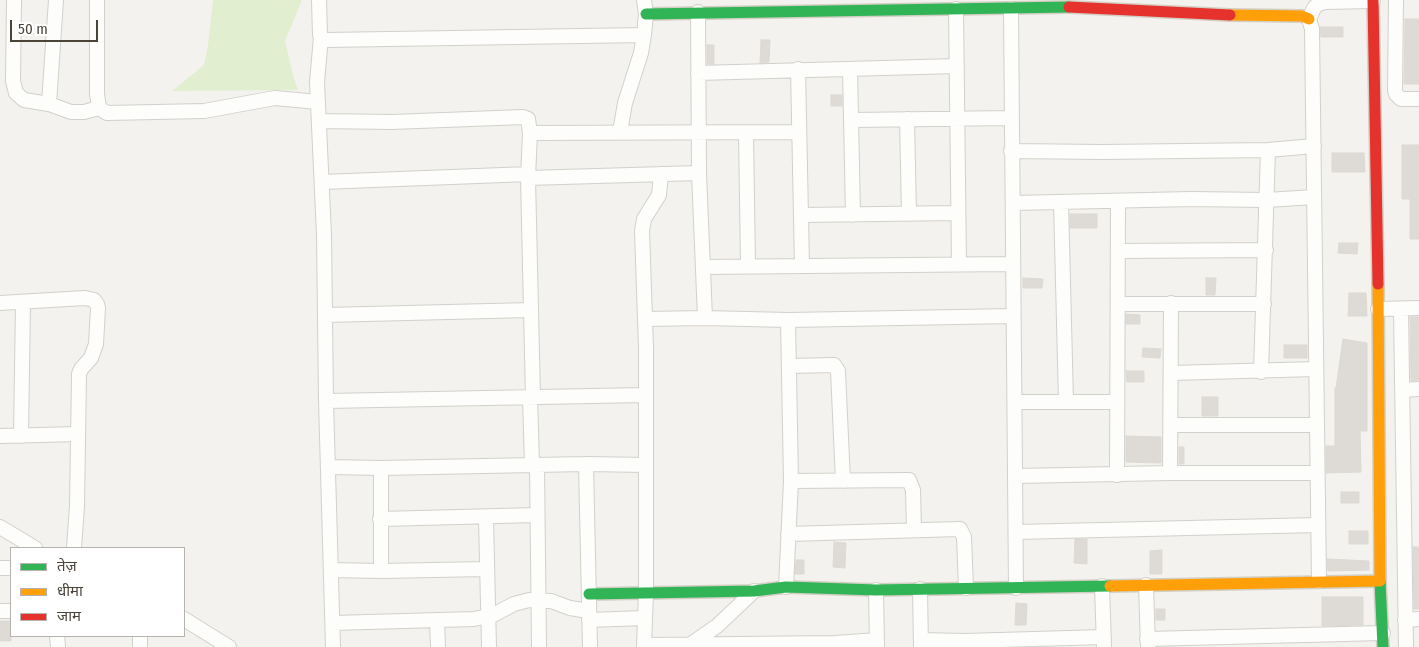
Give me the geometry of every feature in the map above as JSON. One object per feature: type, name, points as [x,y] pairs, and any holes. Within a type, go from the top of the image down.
[{"type":"street","points":[[14,0],[14,88],[19,97],[24,100],[49,104],[71,112],[84,112],[99,108],[107,113],[210,111],[275,98],[318,102]]},
{"type":"street","points":[[49,104],[56,0]]},
{"type":"street","points":[[97,0],[97,94],[99,108]]},
{"type":"street","points":[[319,0],[320,31],[322,37],[317,82],[322,182],[326,401],[334,647]]},
{"type":"street","points":[[1396,0],[1395,90],[1398,97]]},
{"type":"street","points":[[1319,581],[1314,146],[1312,29],[1310,19],[1314,8],[1318,4],[1325,2],[1373,1],[1380,581],[1383,647]]},
{"type":"street","points":[[620,132],[625,103],[634,78],[644,35],[645,7],[698,12],[1099,8],[1254,16],[1302,16],[1310,19]]},
{"type":"street","points":[[956,9],[958,264]]},
{"type":"street","points":[[1011,9],[1016,588]]},
{"type":"street","points":[[698,12],[699,174],[705,318]]},
{"type":"street","points":[[322,37],[326,40],[644,35]]},
{"type":"street","points":[[698,73],[957,66]]},
{"type":"street","points":[[798,69],[802,266]]},
{"type":"street","points":[[850,69],[853,215]]},
{"type":"street","points":[[1375,100],[1398,97],[1405,100],[1419,99]]},
{"type":"street","points":[[319,121],[392,122],[523,117],[528,119],[530,133],[528,176],[532,397],[538,515],[539,647]]},
{"type":"street","points":[[851,120],[1011,118]]},
{"type":"street","points":[[908,119],[909,214]]},
{"type":"street","points":[[530,133],[799,132]]},
{"type":"street","points":[[746,133],[748,265]]},
{"type":"street","points":[[1011,151],[1268,150],[1314,146]]},
{"type":"street","points":[[1261,372],[1268,150]]},
{"type":"street","points":[[661,174],[659,195],[644,219],[643,225],[646,465],[644,646],[877,644],[876,590]]},
{"type":"street","points":[[322,182],[528,176],[699,174]]},
{"type":"street","points":[[1013,203],[1191,199],[1267,200],[1314,197]]},
{"type":"street","points":[[1061,202],[1066,402]]},
{"type":"street","points":[[1117,475],[1118,202]]},
{"type":"street","points":[[802,215],[958,213]]},
{"type":"street","points":[[1119,251],[1266,250]]},
{"type":"street","points":[[703,267],[748,265],[1012,264]]},
{"type":"street","points":[[0,303],[85,298],[94,300],[97,304],[96,344],[91,358],[79,374],[77,506],[74,547]]},
{"type":"street","points":[[21,436],[23,302]]},
{"type":"street","points":[[1170,474],[1171,303]]},
{"type":"street","points":[[1119,304],[1264,304]]},
{"type":"street","points":[[1378,309],[1401,310],[1419,308]]},
{"type":"street","points":[[325,315],[531,310]]},
{"type":"street","points":[[1401,310],[1402,390],[1412,620],[1406,647]]},
{"type":"street","points":[[645,319],[788,320],[1013,316]]},
{"type":"street","points":[[786,587],[791,481],[788,320]]},
{"type":"street","points":[[789,366],[834,366],[838,371],[842,481]]},
{"type":"street","points":[[1171,373],[1316,369]]},
{"type":"street","points":[[1402,390],[1419,389]]},
{"type":"street","points":[[326,401],[645,395]]},
{"type":"street","points":[[1015,402],[1117,402]]},
{"type":"street","points":[[1170,425],[1316,425]]},
{"type":"street","points":[[0,436],[78,434]]},
{"type":"street","points":[[586,464],[590,647]]},
{"type":"street","points":[[328,467],[646,465]]},
{"type":"street","points":[[381,468],[381,572]]},
{"type":"street","points":[[1016,476],[1317,474]]},
{"type":"street","points":[[791,481],[909,480],[913,490],[914,530]]},
{"type":"street","points":[[380,520],[538,515]]},
{"type":"street","points":[[486,518],[489,647]]},
{"type":"street","points":[[1016,532],[1318,525]]},
{"type":"street","points":[[0,527],[33,547]]},
{"type":"street","points":[[788,534],[962,530],[964,537],[966,588]]},
{"type":"street","points":[[331,570],[381,572],[487,569]]},
{"type":"street","points":[[589,594],[754,592],[786,587],[876,590],[1380,581]]},
{"type":"street","points":[[920,589],[921,644],[1104,642],[1102,586]]},
{"type":"street","points":[[1146,586],[1147,643],[1328,641],[1383,633]]},
{"type":"street","points":[[691,646],[717,626],[754,592]]},
{"type":"street","points":[[333,622],[437,621],[488,617],[522,601],[539,600],[551,601],[589,615],[644,618]]},
{"type":"street","points":[[185,620],[229,647]]},
{"type":"street","points":[[437,621],[438,647]]},
{"type":"green space","points":[[213,0],[302,0],[285,41],[298,90],[172,91],[204,65]]},
{"type":"building","points":[[1405,19],[1419,19],[1419,84],[1404,84]]},
{"type":"building","points":[[1320,27],[1343,27],[1343,37],[1321,37]]},
{"type":"building","points":[[761,40],[770,40],[769,62],[760,63]]},
{"type":"building","points":[[707,45],[714,45],[714,64],[707,64]]},
{"type":"building","points":[[831,95],[842,95],[842,106],[831,106]]},
{"type":"building","points":[[1402,145],[1419,145],[1419,239],[1410,239],[1410,199],[1402,199]]},
{"type":"building","points":[[1332,153],[1364,153],[1365,172],[1332,172]]},
{"type":"building","points":[[1070,214],[1097,214],[1097,228],[1070,228]]},
{"type":"building","points":[[1339,243],[1358,243],[1357,254],[1338,253]]},
{"type":"building","points":[[1023,278],[1043,279],[1042,288],[1023,288]]},
{"type":"building","points":[[1206,278],[1216,278],[1215,295],[1206,295]]},
{"type":"building","points":[[1349,293],[1366,293],[1367,316],[1348,316]]},
{"type":"building","points":[[1126,314],[1140,315],[1140,324],[1126,324]]},
{"type":"building","points":[[1410,317],[1419,317],[1419,380],[1411,381]]},
{"type":"building","points":[[1343,339],[1367,343],[1367,431],[1360,431],[1361,472],[1326,473],[1326,446],[1335,446],[1335,388]]},
{"type":"building","points":[[1284,345],[1307,345],[1307,358],[1284,358]]},
{"type":"building","points":[[1143,348],[1161,349],[1160,358],[1142,357]]},
{"type":"building","points":[[1126,371],[1144,371],[1144,382],[1127,382]]},
{"type":"building","points":[[1202,397],[1218,397],[1218,416],[1202,416]]},
{"type":"building","points":[[1126,436],[1161,437],[1161,463],[1126,462]]},
{"type":"building","points":[[1179,447],[1184,447],[1184,464],[1179,464]]},
{"type":"building","points":[[1341,492],[1359,492],[1359,503],[1341,503]]},
{"type":"building","points":[[1349,531],[1368,531],[1368,544],[1349,544]]},
{"type":"building","points":[[1075,539],[1087,539],[1087,564],[1074,563]]},
{"type":"building","points":[[834,542],[846,543],[845,568],[833,567]]},
{"type":"building","points":[[1413,547],[1419,547],[1419,609],[1414,609]]},
{"type":"building","points":[[1162,550],[1162,574],[1150,574],[1150,551]]},
{"type":"building","points":[[1327,559],[1369,561],[1369,570],[1328,571]]},
{"type":"building","points":[[796,560],[804,560],[804,574],[795,574]]},
{"type":"building","points":[[1322,597],[1363,597],[1363,625],[1322,626]]},
{"type":"building","points":[[1016,603],[1027,604],[1026,625],[1015,625]]},
{"type":"building","points":[[1156,609],[1165,609],[1165,620],[1156,620]]},
{"type":"building","points":[[0,621],[10,621],[11,641],[0,641]]},
{"type":"traffic: fast","points":[[646,14],[1069,7]]},
{"type":"traffic: fast","points":[[1380,581],[1383,647]]},
{"type":"traffic: fast","points":[[589,594],[754,591],[786,587],[876,590],[1110,586]]},
{"type":"traffic: slow","points":[[1230,15],[1302,16],[1309,19]]},
{"type":"traffic: slow","points":[[1378,284],[1380,581]]},
{"type":"traffic: slow","points":[[1110,586],[1380,581]]},
{"type":"traffic: jam","points":[[1373,0],[1378,284]]},
{"type":"traffic: jam","points":[[1069,7],[1230,15]]}]
